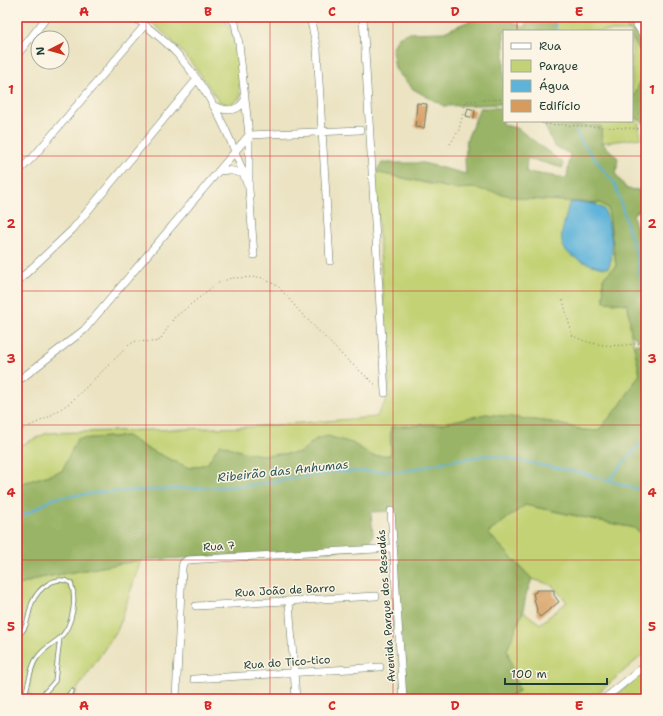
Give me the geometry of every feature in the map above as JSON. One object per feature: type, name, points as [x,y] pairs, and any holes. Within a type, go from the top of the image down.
[{"type":"street","points":[[17,56],[47,17]]},
{"type":"street","points":[[134,17],[178,54],[197,79],[214,106],[236,152],[249,189]]},
{"type":"street","points":[[230,17],[235,23],[239,44],[249,135],[249,189],[254,255]]},
{"type":"street","points":[[310,17],[317,49],[330,261]]},
{"type":"street","points":[[363,17],[385,393]]},
{"type":"street","points":[[632,17],[646,39]]},
{"type":"street","points":[[17,173],[145,25]]},
{"type":"street","points":[[17,282],[72,230],[197,79]]},
{"type":"street","points":[[214,106],[224,110],[232,110],[240,106],[245,100]]},
{"type":"street","points":[[249,135],[360,130]]},
{"type":"street","points":[[17,378],[22,378],[84,330],[249,135]]},
{"type":"street","points":[[219,171],[229,170],[244,174]]},
{"type":"street","name":"Avenida Parque dos Resedás","points":[[391,511],[403,699]]},
{"type":"street","name":"Rua 7","points":[[176,699],[182,568],[183,563],[187,560],[393,548]]},
{"type":"street","name":"Rua João de Barro","points":[[196,606],[376,596]]},
{"type":"street","points":[[289,601],[296,699]]},
{"type":"street","points":[[604,699],[646,665]]},
{"type":"street","name":"Rua do Tico-tico","points":[[194,679],[380,667]]},
{"type":"lane","points":[[17,636],[26,626],[32,604],[36,596],[43,589],[58,579],[65,579],[71,582],[73,598],[71,620],[60,637],[46,647],[35,660],[23,699]]},
{"type":"lane","points":[[26,692],[39,699],[55,681],[60,637]]},
{"type":"lane","points":[[65,699],[72,691]]},
{"type":"path","points":[[450,144],[459,130],[466,100],[503,99]]},
{"type":"path","points":[[540,122],[544,124],[646,128]]},
{"type":"path","points":[[19,431],[47,418],[71,402],[129,345],[136,341],[154,342],[160,340],[174,318],[216,284],[231,278],[260,277],[278,286],[300,312],[344,357],[385,393]]},
{"type":"path","points":[[563,300],[572,335],[583,342],[634,345],[646,342]]},
{"type":"green space","points":[[145,17],[223,17],[229,26],[236,46],[238,56],[240,98],[230,105],[219,102],[186,56],[166,35]]},
{"type":"green space","points":[[478,17],[503,17],[525,28],[528,17],[555,17],[556,30],[503,30],[503,104],[444,106],[413,89],[395,69],[392,50],[398,37],[407,33],[444,32]]},
{"type":"green space","points":[[555,17],[627,17],[624,22],[628,30],[556,30]]},
{"type":"green space","points":[[627,17],[646,17],[646,62],[633,39],[633,30],[628,30],[624,22]]},
{"type":"green space","points":[[633,39],[646,62],[646,70],[633,100]]},
{"type":"green space","points":[[646,70],[646,124],[638,119],[633,110],[633,100]]},
{"type":"green space","points":[[480,108],[503,108],[503,125],[517,128],[563,163],[563,168],[527,158],[526,172],[567,178],[570,154],[554,146],[544,124],[541,122],[572,122],[574,125],[601,126],[602,143],[618,158],[616,175],[627,189],[639,190],[644,208],[633,214],[646,267],[646,536],[634,528],[525,505],[488,533],[532,579],[526,595],[523,611],[507,650],[519,691],[503,699],[403,699],[391,511],[371,512],[373,535],[366,549],[141,560],[40,578],[17,586],[17,485],[62,471],[77,439],[127,436],[146,448],[189,468],[207,464],[220,444],[243,452],[263,455],[300,453],[317,439],[328,436],[352,443],[373,456],[391,455],[391,427],[440,424],[486,414],[551,422],[583,430],[598,431],[621,404],[640,374],[634,345],[642,343],[631,334],[628,304],[604,302],[603,278],[616,266],[608,208],[600,203],[525,199],[473,188],[455,189],[375,172],[382,163],[423,163],[466,174],[465,159],[467,139]]},
{"type":"green space","points":[[633,112],[638,120],[641,138],[602,143],[574,125],[572,122],[633,122]]},
{"type":"green space","points":[[375,172],[454,189],[473,188],[600,203],[608,208],[616,266],[603,278],[604,302],[628,304],[631,334],[640,374],[621,404],[598,431],[583,430],[551,422],[486,414],[440,424],[391,427],[391,455],[373,456],[352,443],[316,439],[300,453],[263,455],[243,452],[220,444],[207,464],[189,468],[146,448],[127,436],[78,439],[62,471],[17,485],[17,447],[47,433],[249,427],[376,417],[389,396]]},
{"type":"green space","points":[[525,505],[634,528],[646,536],[646,652],[591,699],[503,699],[519,691],[507,650],[523,611],[540,624],[567,602],[552,585],[532,579],[488,533]]},
{"type":"green space","points":[[141,560],[118,629],[78,688],[73,699],[17,699],[17,586],[40,578]]},
{"type":"green space","points":[[646,670],[646,699],[611,699]]},
{"type":"water","points":[[578,202],[595,204],[604,209],[610,230],[612,247],[612,255],[608,268],[599,267],[584,262],[567,252],[563,246],[562,233],[568,207],[570,203]]},
{"type":"building","points":[[417,103],[427,104],[424,128],[415,127]]},
{"type":"building","points":[[468,108],[475,110],[474,118],[466,116]]},
{"type":"building","points":[[536,590],[554,590],[554,595],[559,602],[540,617],[536,612],[533,593],[536,592]]},
{"type":"waterway","points":[[555,17],[556,30]]},
{"type":"waterway","points":[[576,132],[580,140],[615,184],[637,257],[646,310]]},
{"type":"waterway","points":[[608,481],[646,437]]},
{"type":"waterway","name":"Ribeirão das Anhumas","points":[[17,519],[55,498],[103,492],[245,486],[334,472],[406,471],[444,462],[489,455],[582,473],[641,490],[646,495]]}]
